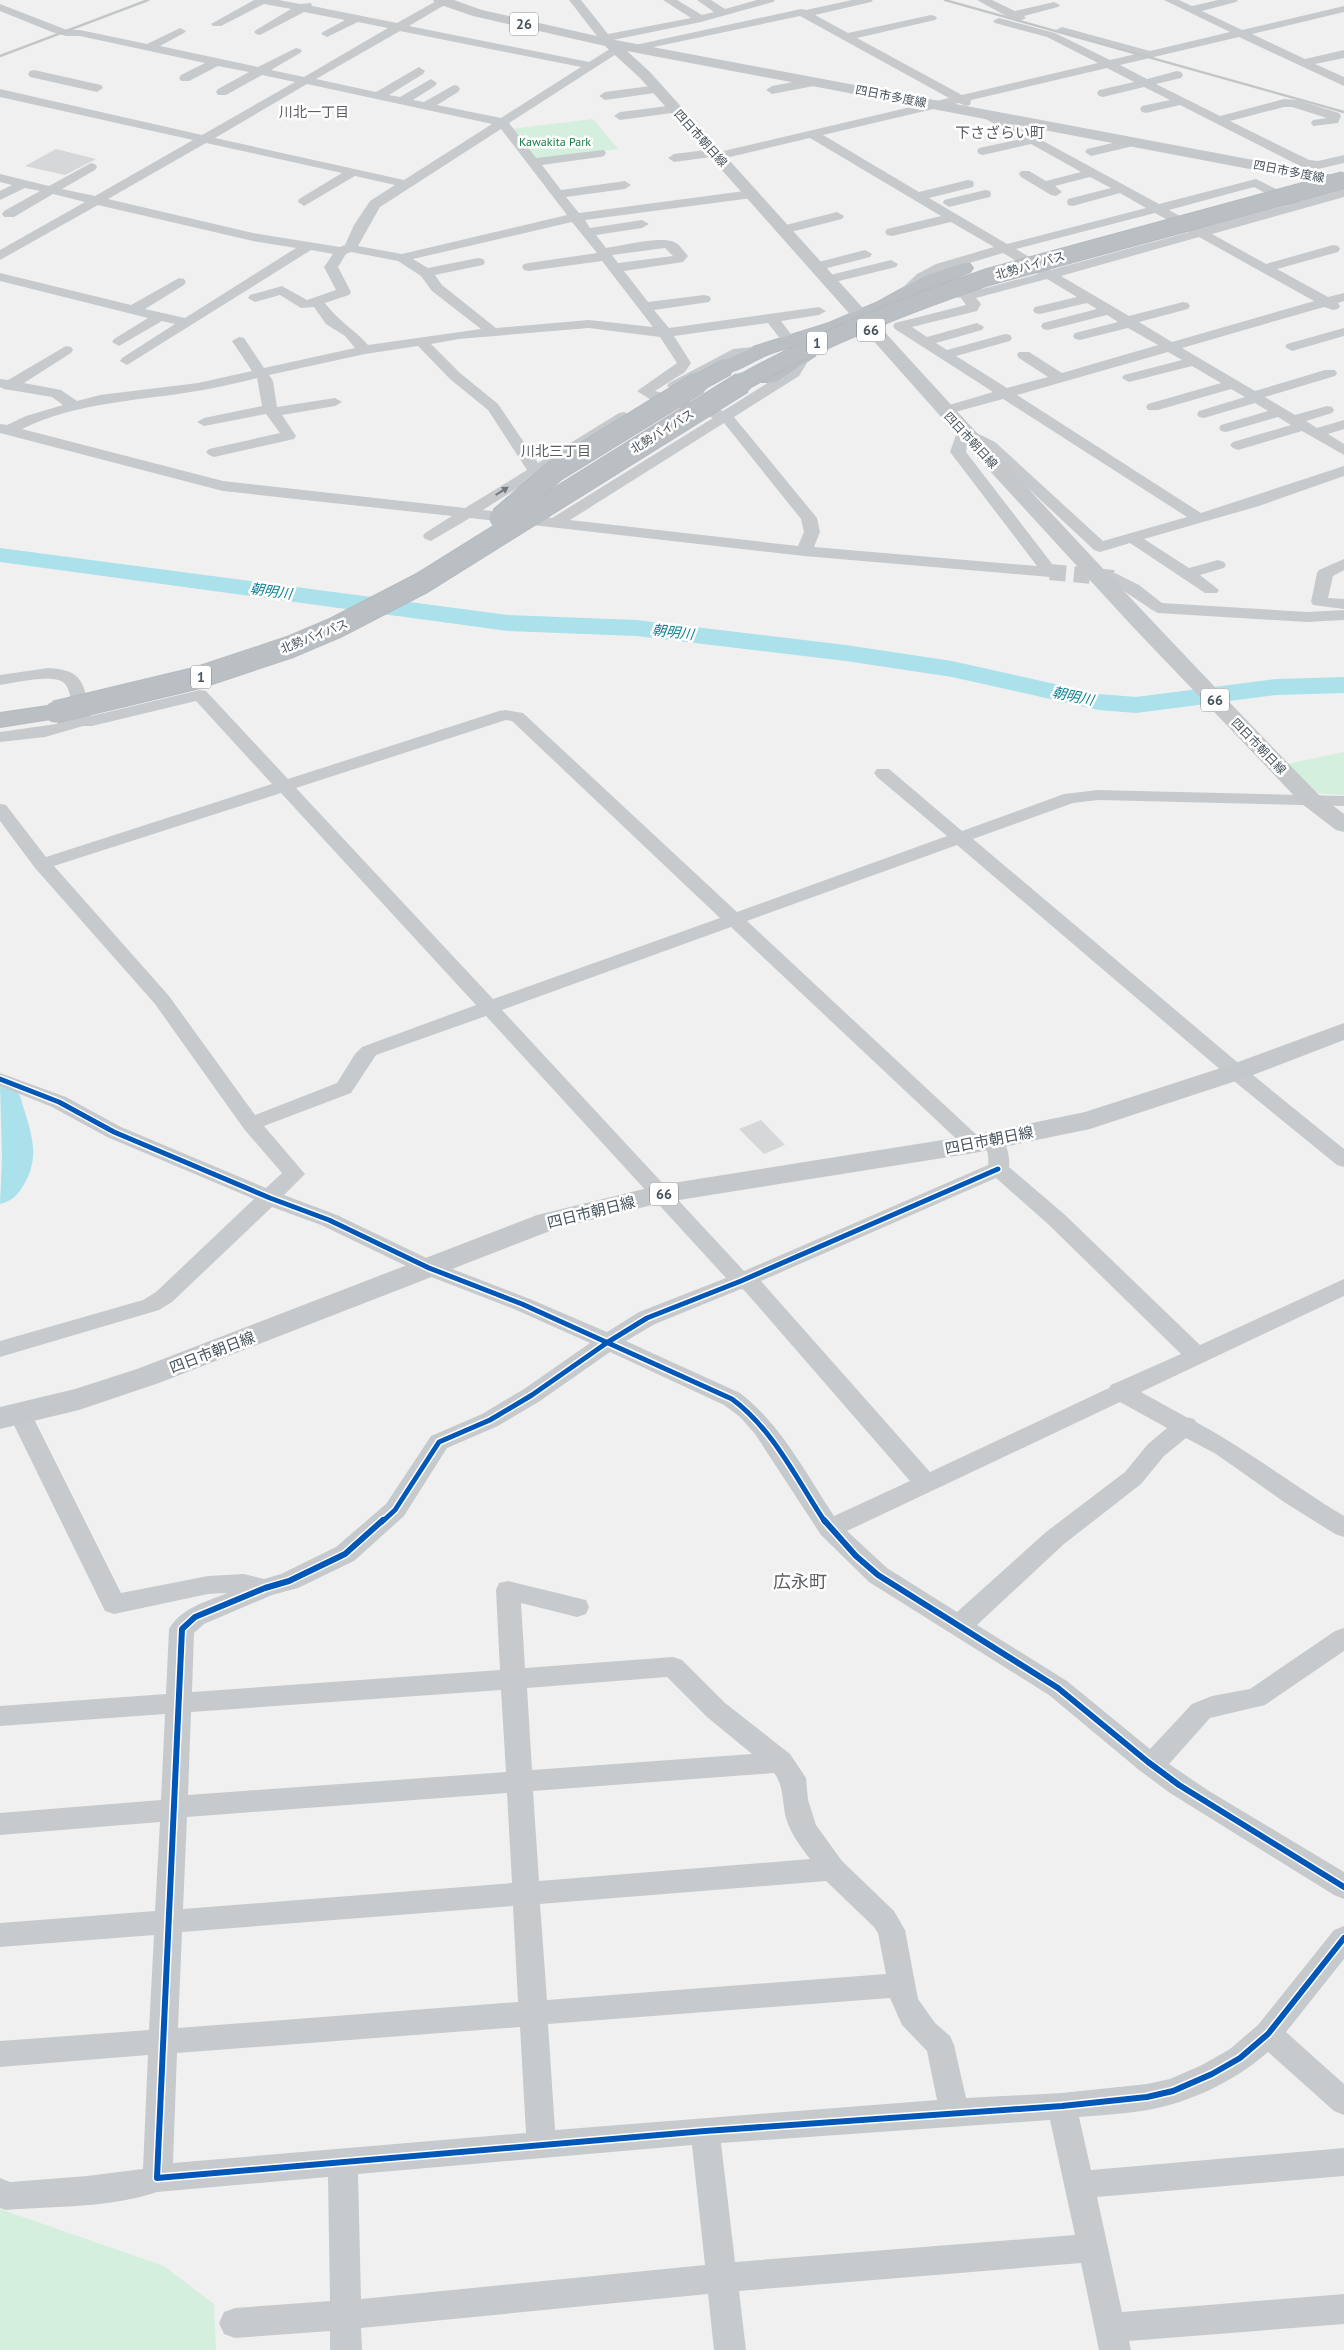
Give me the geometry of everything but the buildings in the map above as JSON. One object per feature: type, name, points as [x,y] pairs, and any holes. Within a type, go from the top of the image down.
[{"type":"highway","name":"1","points":[[862,320],[931,280],[964,268],[1344,165]]},
{"type":"highway","name":"1","points":[[343,625],[405,597],[462,566],[769,378],[795,349],[836,327],[912,305],[960,294],[1342,181]]},
{"type":"highway","name":"北勢バイパス","points":[[0,720],[55,712],[130,697],[204,676],[282,649],[343,625],[401,596],[700,407],[784,359],[834,335],[934,295],[988,277],[1342,181]]},
{"type":"highway","name":"1","points":[[401,596],[462,551],[554,471],[673,397],[726,367],[762,350],[795,349]]},
{"type":"main road","name":"四日市多度線","points":[[442,1],[478,13],[616,45],[982,111],[1342,181]]},
{"type":"main road","name":"四日市朝日線","points":[[616,45],[658,89],[963,432],[1128,609],[1306,796],[1344,825]]},
{"type":"main road","name":"四日市朝日線","points":[[10,1416],[79,1399],[148,1376],[547,1222],[660,1194],[983,1142],[1090,1120],[1236,1072],[1344,1031]]},
{"type":"street","points":[[217,24],[262,0],[589,66]]},
{"type":"street","points":[[260,32],[316,0]]},
{"type":"street","points":[[577,0],[616,45]]},
{"type":"street","points":[[669,0],[701,19]]},
{"type":"street","points":[[703,0],[722,12]]},
{"type":"street","points":[[255,298],[282,290],[306,305],[344,292],[330,267],[346,249],[371,208],[589,66],[616,45],[722,12],[769,0]]},
{"type":"street","points":[[616,45],[867,0]]},
{"type":"street","points":[[983,0],[1012,15],[1150,55]]},
{"type":"street","points":[[996,7],[1027,0]]},
{"type":"street","points":[[1180,3],[1232,0]]},
{"type":"street","points":[[0,256],[442,1]]},
{"type":"street","points":[[1180,3],[1240,34],[1344,82]]},
{"type":"street","points":[[1012,15],[1054,6]]},
{"type":"street","points":[[0,7],[66,33],[80,33],[502,122],[531,162],[538,168],[556,194],[605,254],[665,333],[684,363],[680,369],[644,391],[656,397],[723,416],[731,421],[809,518],[812,532],[804,551]]},
{"type":"street","points":[[327,34],[370,11]]},
{"type":"street","points":[[674,158],[716,154],[811,134],[1341,12]]},
{"type":"street","points":[[800,13],[962,100],[1049,150],[1200,231],[1344,312]]},
{"type":"street","points":[[847,37],[931,18]]},
{"type":"street","points":[[999,21],[1051,34],[1306,164],[1318,165],[1344,159]]},
{"type":"street","points":[[1054,28],[1081,21]]},
{"type":"street","points":[[1293,22],[1309,30]]},
{"type":"street","points":[[148,48],[180,31]]},
{"type":"street","points":[[222,92],[296,51]]},
{"type":"street","points":[[1304,63],[1344,54]]},
{"type":"street","points":[[185,78],[216,62]]},
{"type":"street","points":[[378,96],[419,71]]},
{"type":"street","points":[[34,74],[96,88]]},
{"type":"street","points":[[1129,74],[1100,87],[1146,83],[1177,75]]},
{"type":"street","points":[[30,99],[65,81]]},
{"type":"street","points":[[772,90],[815,82]]},
{"type":"street","points":[[402,101],[431,84]]},
{"type":"street","points":[[426,106],[454,89]]},
{"type":"street","points":[[605,96],[658,89]]},
{"type":"street","points":[[1,93],[406,184]]},
{"type":"street","points":[[1146,109],[1181,101]]},
{"type":"street","points":[[1219,120],[1284,103],[1293,103],[1335,116],[1334,120],[1316,123]]},
{"type":"street","points":[[620,116],[675,109]]},
{"type":"street","points":[[1239,130],[1255,126]]},
{"type":"street","points":[[811,134],[972,227],[1169,347],[1344,450]]},
{"type":"street","points":[[1259,140],[1279,134]]},
{"type":"street","points":[[983,151],[1032,140]]},
{"type":"street","points":[[1091,152],[1134,142]]},
{"type":"street","points":[[1030,154],[1049,150]]},
{"type":"street","points":[[538,168],[600,153]]},
{"type":"street","points":[[1294,158],[1312,153]]},
{"type":"street","points":[[538,168],[596,166]]},
{"type":"street","points":[[9,214],[91,167]]},
{"type":"street","points":[[304,202],[353,172]]},
{"type":"street","points":[[1044,185],[1091,173]]},
{"type":"street","points":[[1025,174],[1068,199],[1122,189]]},
{"type":"street","points":[[0,178],[254,237],[308,246],[388,253],[402,258],[426,273],[437,288],[492,331]]},
{"type":"street","points":[[1275,194],[1342,181]]},
{"type":"street","points":[[903,295],[915,282],[931,272],[1006,248],[1256,183],[1296,205]]},
{"type":"street","points":[[0,196],[23,184]]},
{"type":"street","points":[[919,196],[968,184]]},
{"type":"street","points":[[556,194],[625,185]]},
{"type":"street","points":[[960,294],[983,293],[1344,192]]},
{"type":"street","points":[[402,258],[504,233],[576,218],[752,194]]},
{"type":"street","points":[[936,206],[984,194]]},
{"type":"street","points":[[783,230],[837,216]]},
{"type":"street","points":[[892,232],[954,217]]},
{"type":"street","points":[[587,232],[642,224]]},
{"type":"street","points":[[955,232],[972,227]]},
{"type":"street","points":[[529,267],[665,244],[671,245],[681,256],[678,259],[615,268]]},
{"type":"street","points":[[126,361],[308,246]]},
{"type":"street","points":[[1266,268],[1333,249]]},
{"type":"street","points":[[822,274],[865,254]]},
{"type":"street","points":[[426,273],[478,262]]},
{"type":"street","points":[[822,274],[891,264]]},
{"type":"street","points":[[0,277],[187,323]]},
{"type":"street","points":[[133,310],[179,282]]},
{"type":"street","points":[[634,294],[654,291]]},
{"type":"street","points":[[960,294],[974,304],[972,308],[900,326],[1200,518]]},
{"type":"street","points":[[944,411],[1344,297]]},
{"type":"street","points":[[645,308],[704,298]]},
{"type":"street","points":[[1040,310],[1089,298]]},
{"type":"street","points":[[317,302],[331,321],[345,328],[365,350]]},
{"type":"street","points":[[1080,336],[1183,306]]},
{"type":"street","points":[[1048,326],[1109,310]]},
{"type":"street","points":[[5,429],[31,419],[107,398],[198,386],[365,350],[421,341],[492,331],[589,324],[665,333],[812,313]]},
{"type":"street","points":[[543,315],[549,317],[556,326]]},
{"type":"street","points":[[119,342],[160,316]]},
{"type":"street","points":[[555,523],[794,373],[800,363],[795,349],[772,318]]},
{"type":"street","points":[[925,342],[977,327]]},
{"type":"street","points":[[1292,347],[1344,332]]},
{"type":"street","points":[[944,355],[1005,338]]},
{"type":"street","points":[[214,452],[289,436],[271,411],[266,381],[239,341]]},
{"type":"street","points":[[421,341],[455,376],[493,407],[535,470]]},
{"type":"street","points":[[5,385],[66,350]]},
{"type":"street","points":[[431,536],[535,470],[725,357],[749,350],[762,350]]},
{"type":"street","points":[[1024,355],[1060,378]]},
{"type":"street","points":[[1129,378],[1193,361]]},
{"type":"street","points":[[1204,414],[1330,373]]},
{"type":"street","points":[[1153,407],[1233,384]]},
{"type":"street","points":[[5,385],[56,393],[74,406]]},
{"type":"street","points":[[204,422],[335,402]]},
{"type":"street","points":[[1238,445],[1327,410]]},
{"type":"street","points":[[1226,428],[1298,423],[1344,424]]},
{"type":"street","points":[[5,429],[223,486],[804,551],[1050,572],[958,452],[963,432],[990,444],[1100,547],[1287,492],[1344,471]]},
{"type":"street","points":[[1132,538],[1210,590]]},
{"type":"street","points":[[1187,574],[1217,564]]},
{"type":"street","points":[[1344,564],[1325,572],[1319,602],[1344,604]]},
{"type":"street","points":[[1115,578],[1133,588],[1158,608],[1306,617],[1344,615]]},
{"type":"street","points":[[0,680],[48,673],[64,674],[74,683],[80,698],[83,712],[81,721]]},
{"type":"street","points":[[0,737],[65,727],[81,721],[92,721],[200,695],[741,1281],[752,1285],[922,1485]]},
{"type":"street","points":[[42,864],[505,715],[517,717],[733,920],[983,1142],[998,1148],[1000,1158],[998,1169]]},
{"type":"street","points":[[883,773],[1236,1072],[1344,1160]]},
{"type":"street","points":[[251,1124],[344,1088],[354,1079],[364,1054],[369,1051],[1070,798],[1098,795],[1306,796],[1344,801]]},
{"type":"street","points":[[0,809],[42,864],[162,1000],[251,1124],[294,1174],[164,1297],[151,1304],[118,1316],[0,1349]]},
{"type":"street","points":[[0,1079],[59,1102],[114,1132],[270,1198],[329,1220],[429,1268],[522,1304],[732,1399],[748,1411],[763,1428],[830,1529],[856,1556],[878,1575],[1079,1702],[1178,1785],[1310,1863],[1344,1887]]},
{"type":"street","points":[[157,2178],[182,1629],[195,1617],[265,1588],[289,1581],[345,1554],[395,1510],[439,1442],[490,1420],[532,1395],[608,1342],[647,1318],[741,1281],[998,1169]]},
{"type":"street","points":[[998,1169],[1056,1219],[1196,1355]]},
{"type":"street","points":[[830,1529],[922,1485],[1124,1394],[1196,1355],[1344,1286]]},
{"type":"street","points":[[1124,1394],[1186,1425],[1224,1448],[1292,1496],[1344,1528]]},
{"type":"street","points":[[10,1416],[114,1604],[208,1586],[244,1583],[265,1588]]},
{"type":"street","points":[[959,1626],[1055,1538],[1102,1500],[1116,1493],[1133,1478],[1156,1450],[1186,1425]]},
{"type":"street","points":[[541,2145],[508,1590],[577,1607]]},
{"type":"street","points":[[1153,1764],[1200,1711],[1212,1706],[1256,1698],[1344,1638]]},
{"type":"street","points":[[0,1716],[674,1667],[716,1710],[781,1762],[793,1778],[795,1800],[800,1821],[806,1833],[832,1869],[877,1910],[891,1930],[904,1999],[912,2016],[924,2032],[940,2045],[954,2112]]},
{"type":"street","points":[[0,1824],[175,1808],[781,1762]]},
{"type":"street","points":[[0,1934],[832,1869]]},
{"type":"street","points":[[0,2192],[6,2196],[87,2190],[142,2183],[157,2178],[705,2131],[954,2112],[1062,2106],[1147,2097],[1173,2091],[1212,2074],[1240,2058],[1268,2034],[1344,1938]]},
{"type":"street","points":[[0,2054],[900,1985]]},
{"type":"street","points":[[1268,2034],[1344,2102]]},
{"type":"street","points":[[1062,2106],[1113,2339],[1344,2309]]},
{"type":"street","points":[[705,2131],[730,2350]]},
{"type":"street","points":[[1078,2185],[1344,2162]]},
{"type":"street","points":[[343,2163],[346,2350]]},
{"type":"street","points":[[236,2323],[346,2315],[722,2278],[1092,2248]]},
{"type":"green space","name":"Kawakita Park","points":[[593,119],[618,149],[534,160],[510,129]]},
{"type":"green space","points":[[1344,752],[1344,795],[1313,793],[1287,764]]},
{"type":"green space","points":[[0,2209],[164,2266],[214,2304],[216,2350],[0,2350]]},
{"type":"waterway","name":"朝明川","points":[[0,555],[508,623],[636,628],[846,653],[952,669],[1099,702],[1136,705],[1276,687],[1344,685]]},
{"type":"waterway","points":[[0,1094],[4,1096],[18,1157],[18,1163],[13,1175],[0,1193]]},
{"type":"tunnel","points":[[1050,572],[1114,578]]},
{"type":"railway","points":[[0,56],[148,0]]},
{"type":"railway","points":[[945,0],[1344,112]]},
{"type":"cycle path","points":[[0,1079],[59,1102],[114,1132],[270,1198],[329,1220],[429,1268],[522,1304],[732,1399],[748,1411],[763,1428],[830,1529],[856,1556],[878,1575],[1058,1688],[1179,1785],[1344,1887]]},
{"type":"cycle path","points":[[998,1169],[741,1281],[647,1318],[608,1342],[532,1395],[490,1420],[439,1442],[395,1510],[345,1554],[289,1581],[265,1588],[195,1617],[182,1629],[157,2178],[705,2131],[954,2112],[1062,2106],[1147,2097],[1173,2091],[1212,2074],[1240,2058],[1268,2034],[1344,1938]]},
{"type":"district","name":"川北一丁目","points":[[314,112]]},
{"type":"district","name":"下さざらい町","points":[[1000,132]]},
{"type":"district","name":"川北三丁目","points":[[556,451]]},
{"type":"district","name":"広永町","points":[[800,1581]]}]
